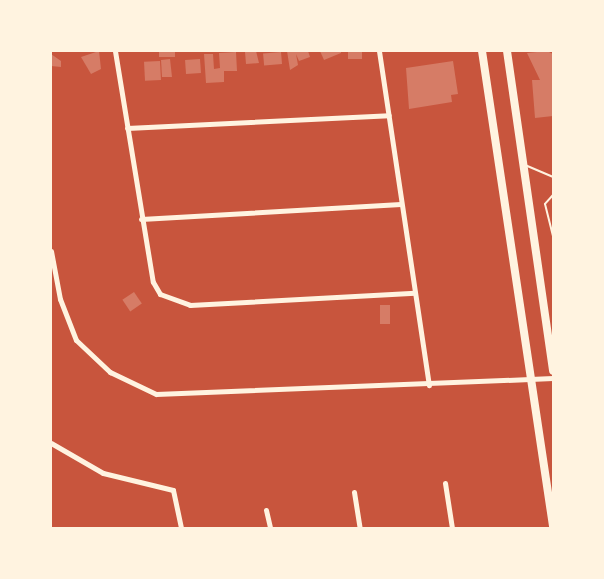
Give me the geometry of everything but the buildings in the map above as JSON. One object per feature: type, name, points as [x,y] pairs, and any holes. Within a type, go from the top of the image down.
[{"type":"main road","points":[[482,51],[553,528]]},
{"type":"main road","points":[[507,51],[553,371]]},
{"type":"street","points":[[115,51],[153,282],[175,302],[415,293]]},
{"type":"street","points":[[379,51],[400,204],[429,385]]},
{"type":"street","points":[[127,128],[388,115]]},
{"type":"street","points":[[141,219],[400,204]]},
{"type":"street","points":[[51,251],[60,299],[76,340],[96,362],[138,389],[175,397],[531,382],[553,378]]},
{"type":"street","points":[[51,443],[103,473],[173,490],[181,528]]},
{"type":"street","points":[[446,483],[452,528]]},
{"type":"street","points":[[354,492],[360,528]]},
{"type":"street","points":[[266,510],[270,528]]},
{"type":"lane","points":[[523,163],[553,177]]},
{"type":"lane","points":[[553,195],[545,210],[553,236]]}]
